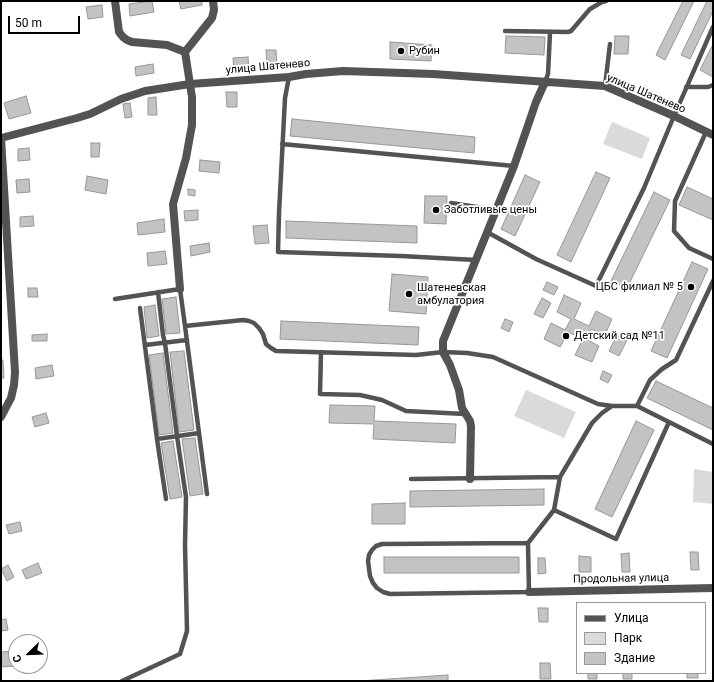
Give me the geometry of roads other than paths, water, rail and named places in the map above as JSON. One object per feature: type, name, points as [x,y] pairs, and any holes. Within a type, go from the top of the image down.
[{"type":"street","points":[[115,1],[119,32],[126,40],[132,42],[167,45],[185,52]]},
{"type":"street","points":[[180,289],[173,204],[186,158],[192,125],[192,97],[185,52],[212,18],[214,10],[213,1]]},
{"type":"street","name":"улица Шатенево","points":[[1,138],[90,114],[121,99],[145,91],[190,84],[289,77],[343,71],[432,74],[605,86],[674,116],[709,134]]},
{"type":"street","points":[[470,478],[471,426],[462,408],[459,390],[443,352],[443,341],[514,166],[536,102],[545,82]]},
{"type":"street","points":[[1,138],[15,372],[11,398],[2,415]]},
{"type":"street","name":"Продольная улица","points":[[529,592],[713,588]]},
{"type":"lane","points":[[505,31],[564,33],[571,31],[590,9],[606,1]]},
{"type":"lane","points":[[487,232],[536,259],[596,286],[644,188],[713,27]]},
{"type":"lane","points":[[545,82],[548,74],[550,32]]},
{"type":"lane","points":[[605,86],[610,44]]},
{"type":"lane","points":[[289,77],[285,98],[282,144],[278,213],[278,252],[476,260]]},
{"type":"lane","points":[[686,87],[708,87],[713,85]]},
{"type":"lane","points":[[709,134],[675,201],[674,230],[689,248],[713,259]]},
{"type":"lane","points":[[282,144],[514,166]]},
{"type":"lane","points":[[451,203],[496,210]]},
{"type":"lane","points":[[637,406],[650,380],[676,360],[713,281]]},
{"type":"lane","points":[[115,299],[180,289],[207,494]]},
{"type":"lane","points":[[122,681],[180,654],[187,631],[185,545],[186,497],[165,342],[162,335],[158,292]]},
{"type":"lane","points":[[140,308],[166,499]]},
{"type":"lane","points":[[185,326],[243,320],[249,321],[254,323],[259,328],[263,334],[266,344],[276,351],[416,355],[443,352],[467,353],[493,357],[598,404],[612,406],[637,406],[713,444]]},
{"type":"lane","points":[[145,345],[187,340]]},
{"type":"lane","points":[[321,352],[320,394],[360,395],[382,400],[406,411],[465,414]]},
{"type":"lane","points":[[528,543],[382,544],[376,546],[369,555],[368,561],[370,576],[372,583],[377,588],[390,594],[529,592],[528,543],[554,510],[560,477],[592,423],[612,406]]},
{"type":"lane","points":[[554,510],[616,539],[669,422]]},
{"type":"lane","points":[[157,439],[199,433]]},
{"type":"lane","points":[[411,479],[560,477]]},
{"type":"place","name":"Рубин","points":[[401,51]]},
{"type":"place","name":"Заботливые цены","points":[[436,210]]},
{"type":"place","name":"ЦБС филиал № 5","points":[[691,287]]},
{"type":"place","name":"Шатеневская амбулатория","points":[[409,294]]},
{"type":"place","name":"Детский сад №11","points":[[566,336]]}]
